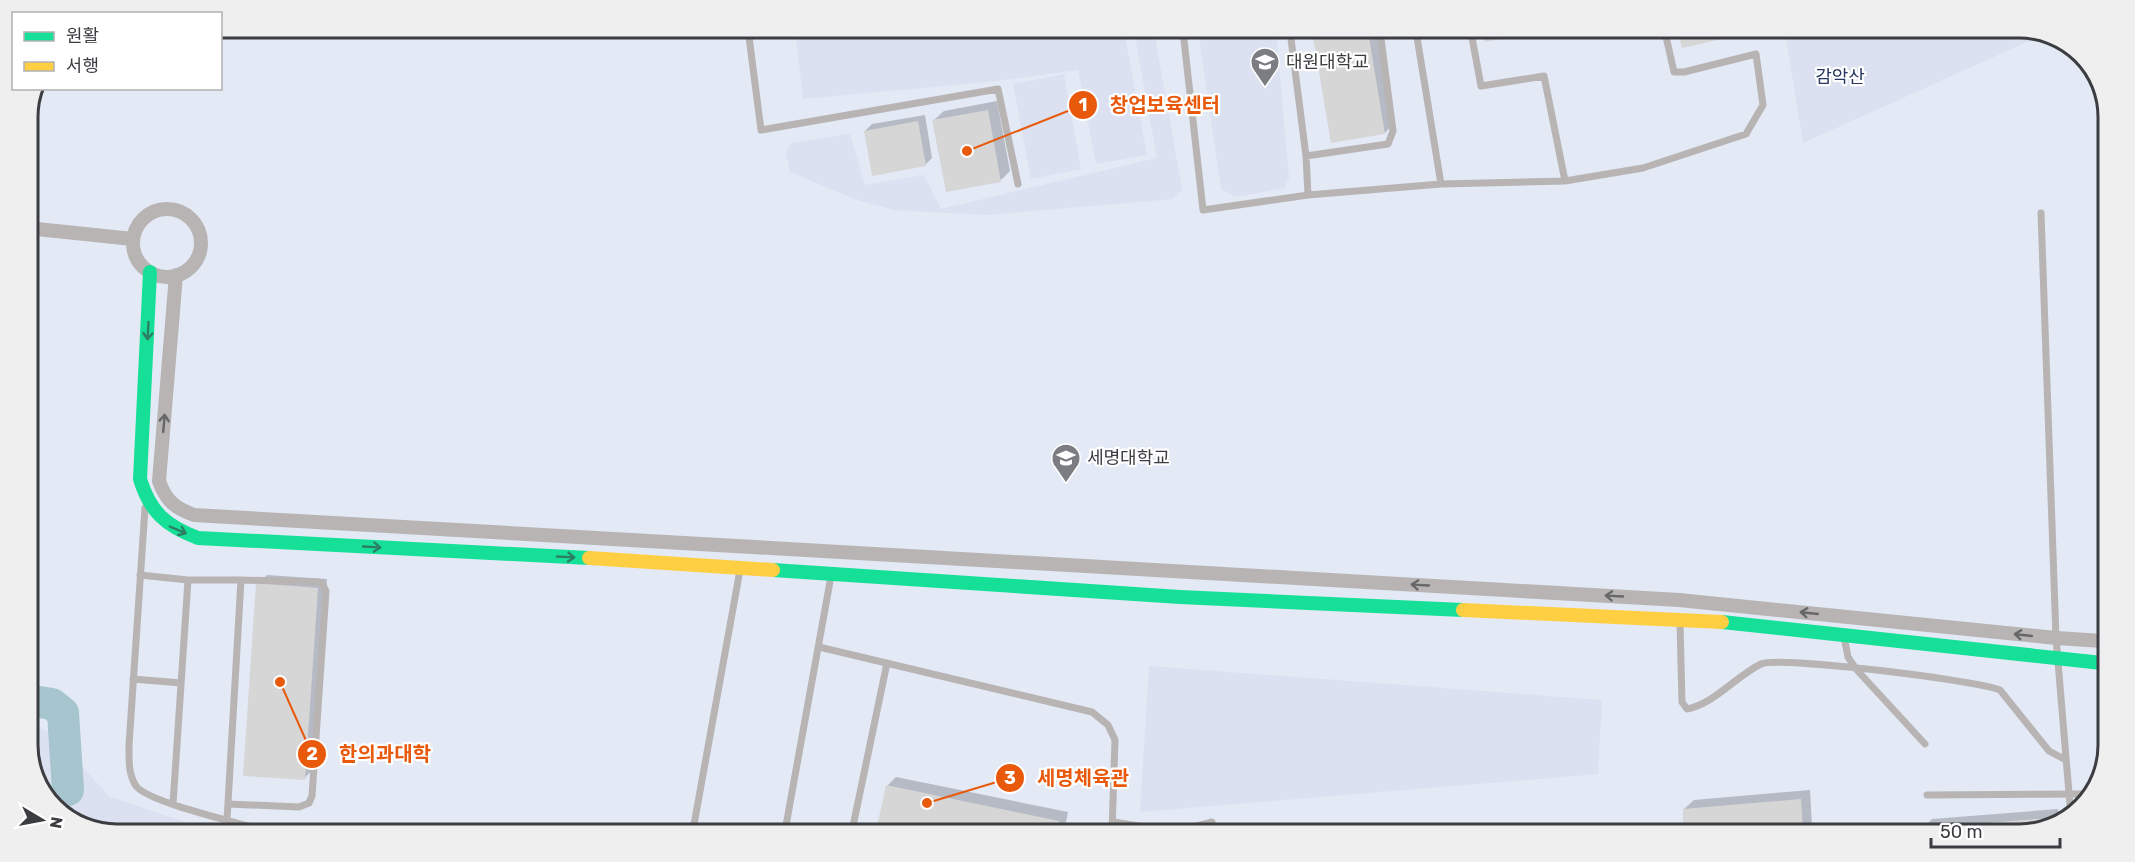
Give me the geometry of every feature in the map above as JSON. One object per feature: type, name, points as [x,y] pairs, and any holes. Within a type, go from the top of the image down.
[{"type":"street","points":[[163,209],[184,213],[198,231],[201,242],[194,263],[176,275],[163,276],[150,272],[137,258],[133,239],[143,219],[152,212],[163,209]]},
{"type":"street","points":[[38,229],[133,239]]},
{"type":"street","points":[[150,272],[140,479],[146,499],[155,515],[172,529],[198,538],[597,558],[1262,601],[1680,620],[2098,663]]},
{"type":"street","points":[[176,275],[159,481],[165,498],[180,510],[194,515],[1679,600],[2056,638],[2098,640]]},
{"type":"street","points":[[597,558],[601,538]]},
{"type":"street","points":[[831,574],[835,552]]},
{"type":"street","points":[[1262,601],[1264,576]]},
{"type":"street","points":[[1679,600],[1680,620]]},
{"type":"street","points":[[1844,637],[1845,616]]},
{"type":"lane","points":[[749,37],[761,130],[998,89],[1018,184]]},
{"type":"lane","points":[[1184,37],[1203,210],[1308,195],[1441,184],[1564,181],[1643,168],[1746,134],[1763,105],[1756,54],[1684,72],[1674,72],[1666,37]]},
{"type":"lane","points":[[1291,37],[1306,156],[1308,195]]},
{"type":"lane","points":[[1306,156],[1388,144],[1393,131],[1381,37]]},
{"type":"lane","points":[[1417,37],[1441,184]]},
{"type":"lane","points":[[1472,37],[1481,87],[1544,76],[1564,181]]},
{"type":"lane","points":[[2041,213],[2056,638],[2070,805]]},
{"type":"lane","points":[[146,499],[129,745],[130,776],[137,788],[154,798],[241,824]]},
{"type":"lane","points":[[694,824],[740,568]]},
{"type":"lane","points":[[786,824],[831,574]]},
{"type":"lane","points":[[140,575],[188,580],[318,582],[326,591],[312,796],[309,803],[299,807],[228,804]]},
{"type":"lane","points":[[173,804],[188,580]]},
{"type":"lane","points":[[227,820],[242,580]]},
{"type":"lane","points":[[1680,620],[1682,702],[1687,710],[1761,664],[1779,661],[1947,680],[2001,690],[2049,751],[2066,760]]},
{"type":"lane","points":[[1844,637],[1848,657],[1856,669],[1924,744]]},
{"type":"lane","points":[[819,647],[1092,712],[1108,725],[1115,740],[1114,822],[1126,824]]},
{"type":"lane","points":[[853,824],[887,663]]},
{"type":"lane","points":[[133,679],[181,683]]},
{"type":"lane","points":[[1927,795],[2081,794]]},
{"type":"lane","points":[[1205,824],[1212,822]]},
{"type":"shaded area","name":"세명대학교","points":[[222,37],[1786,37],[1803,142],[2034,39],[2054,46],[2071,57],[2092,86],[2097,111],[2098,746],[2093,771],[2084,790],[2067,808],[2044,820],[2019,824],[191,824],[109,796],[60,741],[38,725],[38,116],[42,90],[222,90]]},
{"type":"green space","points":[[796,37],[1125,37],[1147,155],[1096,164],[1078,70],[997,81],[803,99]]},
{"type":"green space","points":[[1135,37],[1155,37],[1182,189],[1173,199],[988,215],[894,210],[857,200],[790,172],[786,152],[791,143],[850,134],[865,185],[924,175],[941,209],[1157,158]]},
{"type":"green space","points":[[1199,37],[1277,37],[1289,178],[1284,188],[1236,197],[1221,189]]},
{"type":"green space","name":"감악산","points":[[1786,37],[2019,37],[2034,39],[1803,143]]},
{"type":"green space","points":[[1064,74],[1081,169],[1031,179],[1013,84]]},
{"type":"green space","points":[[1149,666],[1602,700],[1598,774],[1140,812]]},
{"type":"green space","points":[[38,725],[60,741],[109,796],[191,824],[101,823],[77,814],[72,811],[72,790],[51,790],[48,785],[39,761]]},
{"type":"building","points":[[1313,37],[1369,37],[1385,134],[1331,143]]},
{"type":"building","points":[[1484,37],[1511,37],[1485,42]]},
{"type":"building","points":[[1679,37],[1731,37],[1682,48]]},
{"type":"building","points":[[988,110],[1001,182],[946,192],[932,120]]},
{"type":"building","points":[[918,121],[926,166],[872,176],[864,131]]},
{"type":"building","points":[[256,583],[318,588],[305,780],[243,776]]},
{"type":"building","points":[[886,785],[1059,821],[1058,824],[878,824]]},
{"type":"building","points":[[1801,799],[1802,824],[1683,824],[1683,809]]},
{"type":"building","points":[[2049,818],[2034,823],[1972,824]]},
{"type":"waterway","points":[[38,702],[52,704],[63,713],[68,790]]},
{"type":"traffic: fast","points":[[150,272],[140,479],[154,509],[168,523],[198,538],[589,558]]},
{"type":"traffic: fast","points":[[773,570],[1180,597],[1463,610]]},
{"type":"traffic: fast","points":[[1722,622],[2098,663]]},
{"type":"traffic: slow","points":[[589,558],[773,570]]},
{"type":"traffic: slow","points":[[1463,610],[1722,622]]},
{"type":"place","name":"대원대학교","points":[[1265,88]]},
{"type":"place","name":"창업보육센터","points":[[967,151]]},
{"type":"place","name":"세명대학교","points":[[1066,484]]},
{"type":"place","name":"한의과대학","points":[[280,682]]},
{"type":"place","name":"세명체육관","points":[[927,803]]}]
